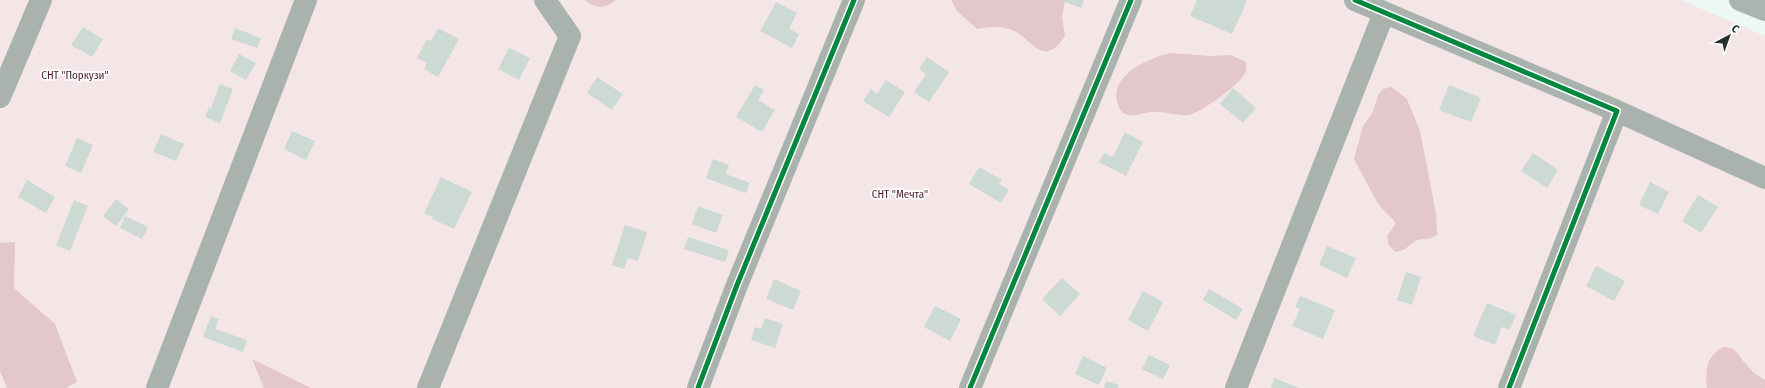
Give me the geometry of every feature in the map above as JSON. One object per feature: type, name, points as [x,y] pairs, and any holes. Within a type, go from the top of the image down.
[{"type":"main road","points":[[1740,0],[1765,10]]},
{"type":"street","points":[[0,97],[41,0]]},
{"type":"street","points":[[157,388],[306,0]]},
{"type":"street","points":[[428,388],[570,36],[545,0]]},
{"type":"street","points":[[698,388],[737,285],[854,0]]},
{"type":"street","points":[[970,388],[1131,0]]},
{"type":"street","points":[[1355,0],[1616,111],[1765,178]]},
{"type":"street","points":[[1236,388],[1384,13]]},
{"type":"street","points":[[1509,388],[1616,111]]},
{"type":"green space","name":"СНТ \"Мечта\"","points":[[0,0],[1681,0],[1765,36],[1765,388],[0,388]]},
{"type":"shaded area","points":[[585,0],[616,0],[608,5],[600,7]]},
{"type":"shaded area","points":[[951,0],[1065,0],[1062,17],[1065,36],[1057,46],[1050,50],[1044,51],[1038,49],[1021,35],[1010,29],[996,27],[977,29],[957,11]]},
{"type":"shaded area","points":[[1171,53],[1209,56],[1231,55],[1246,62],[1246,70],[1243,76],[1230,90],[1202,109],[1189,115],[1157,112],[1131,115],[1123,113],[1118,105],[1117,91],[1120,83],[1126,75],[1143,63]]},
{"type":"shaded area","points":[[1392,87],[1407,99],[1420,131],[1436,213],[1437,235],[1431,238],[1418,240],[1403,250],[1395,252],[1389,245],[1387,237],[1396,223],[1378,204],[1354,159],[1363,126],[1373,112],[1378,95],[1383,89]]},
{"type":"shaded area","points":[[15,242],[14,288],[55,324],[77,382],[66,388],[7,388],[0,371],[0,243]]},
{"type":"shaded area","points":[[1723,347],[1734,350],[1749,368],[1765,380],[1765,388],[1707,388],[1706,375],[1708,364],[1713,355]]},
{"type":"shaded area","points":[[252,359],[311,388],[264,388]]},
{"type":"building","points":[[1060,0],[1084,0],[1081,8]]},
{"type":"building","points":[[1197,0],[1247,1],[1232,34],[1190,16]]},
{"type":"building","points":[[776,2],[797,13],[789,29],[799,34],[792,48],[760,31]]},
{"type":"building","points":[[83,27],[103,39],[92,57],[71,45]]},
{"type":"building","points":[[235,28],[261,38],[257,48],[231,39]]},
{"type":"building","points":[[438,28],[459,39],[438,77],[424,69],[427,63],[417,58],[427,39],[431,41]]},
{"type":"building","points":[[509,48],[530,58],[519,80],[498,69]]},
{"type":"building","points":[[239,54],[256,63],[246,80],[230,71]]},
{"type":"building","points":[[927,57],[949,72],[929,102],[914,92],[926,74],[919,69]]},
{"type":"building","points":[[597,77],[623,94],[612,110],[587,93]]},
{"type":"building","points":[[886,80],[905,92],[889,117],[863,101],[871,89],[877,94]]},
{"type":"building","points":[[220,84],[233,89],[220,123],[205,117],[209,107],[211,108]]},
{"type":"building","points":[[755,85],[764,90],[758,100],[775,110],[762,132],[736,117]]},
{"type":"building","points":[[1449,85],[1481,98],[1471,122],[1439,110]]},
{"type":"building","points":[[1233,88],[1256,108],[1243,123],[1220,104]]},
{"type":"building","points":[[292,131],[315,141],[306,160],[284,149]]},
{"type":"building","points":[[1125,132],[1143,142],[1126,176],[1099,162],[1104,153],[1113,157]]},
{"type":"building","points":[[161,134],[184,144],[176,161],[153,152]]},
{"type":"building","points":[[77,138],[93,145],[81,173],[65,166]]},
{"type":"building","points":[[1533,153],[1558,170],[1547,188],[1521,171]]},
{"type":"building","points":[[713,159],[729,165],[726,174],[750,183],[746,193],[706,178]]},
{"type":"building","points":[[979,167],[1002,180],[999,184],[1009,190],[1001,203],[969,184]]},
{"type":"building","points":[[441,177],[472,192],[454,229],[432,219],[433,217],[424,213]]},
{"type":"building","points":[[27,180],[55,197],[46,213],[18,197]]},
{"type":"building","points":[[1650,182],[1669,192],[1658,214],[1639,205]]},
{"type":"building","points":[[1698,195],[1718,207],[1701,233],[1682,221]]},
{"type":"building","points":[[116,199],[129,209],[116,226],[103,216]]},
{"type":"building","points":[[74,200],[88,206],[70,251],[56,245]]},
{"type":"building","points":[[698,206],[723,215],[716,233],[692,224]]},
{"type":"building","points":[[125,216],[148,227],[142,239],[120,228]]},
{"type":"building","points":[[625,225],[647,232],[638,261],[628,258],[624,269],[612,265]]},
{"type":"building","points":[[688,237],[729,250],[725,262],[684,249]]},
{"type":"building","points":[[1327,246],[1356,258],[1347,278],[1319,265]]},
{"type":"building","points":[[1596,266],[1625,281],[1614,301],[1586,286]]},
{"type":"building","points":[[1406,272],[1421,277],[1412,305],[1397,300]]},
{"type":"building","points":[[1062,278],[1080,294],[1060,316],[1042,299]]},
{"type":"building","points":[[774,279],[801,291],[793,310],[766,299]]},
{"type":"building","points":[[1209,289],[1243,309],[1236,320],[1203,300]]},
{"type":"building","points":[[1143,291],[1163,302],[1148,331],[1128,320]]},
{"type":"building","points":[[1300,296],[1335,310],[1323,339],[1292,326],[1300,309],[1295,307]]},
{"type":"building","points":[[1487,303],[1516,315],[1510,330],[1502,327],[1495,345],[1473,336]]},
{"type":"building","points":[[935,306],[961,319],[950,341],[924,327]]},
{"type":"building","points":[[211,316],[219,319],[215,329],[247,340],[243,352],[203,337]]},
{"type":"building","points":[[765,318],[783,324],[775,348],[751,340],[755,327],[761,329]]},
{"type":"building","points":[[1149,355],[1170,365],[1163,379],[1142,369]]},
{"type":"building","points":[[1083,356],[1107,368],[1099,385],[1075,374]]},
{"type":"building","points":[[1274,378],[1299,388],[1271,388]]},
{"type":"building","points":[[1106,381],[1119,385],[1118,388],[1104,388]]},
{"type":"cycle path","points":[[698,388],[737,285],[854,0]]},
{"type":"cycle path","points":[[970,388],[1131,0]]},
{"type":"cycle path","points":[[1355,0],[1617,111],[1509,388]]},
{"type":"park label","name":"СНТ \"Поркузи\"","points":[[75,75]]}]
